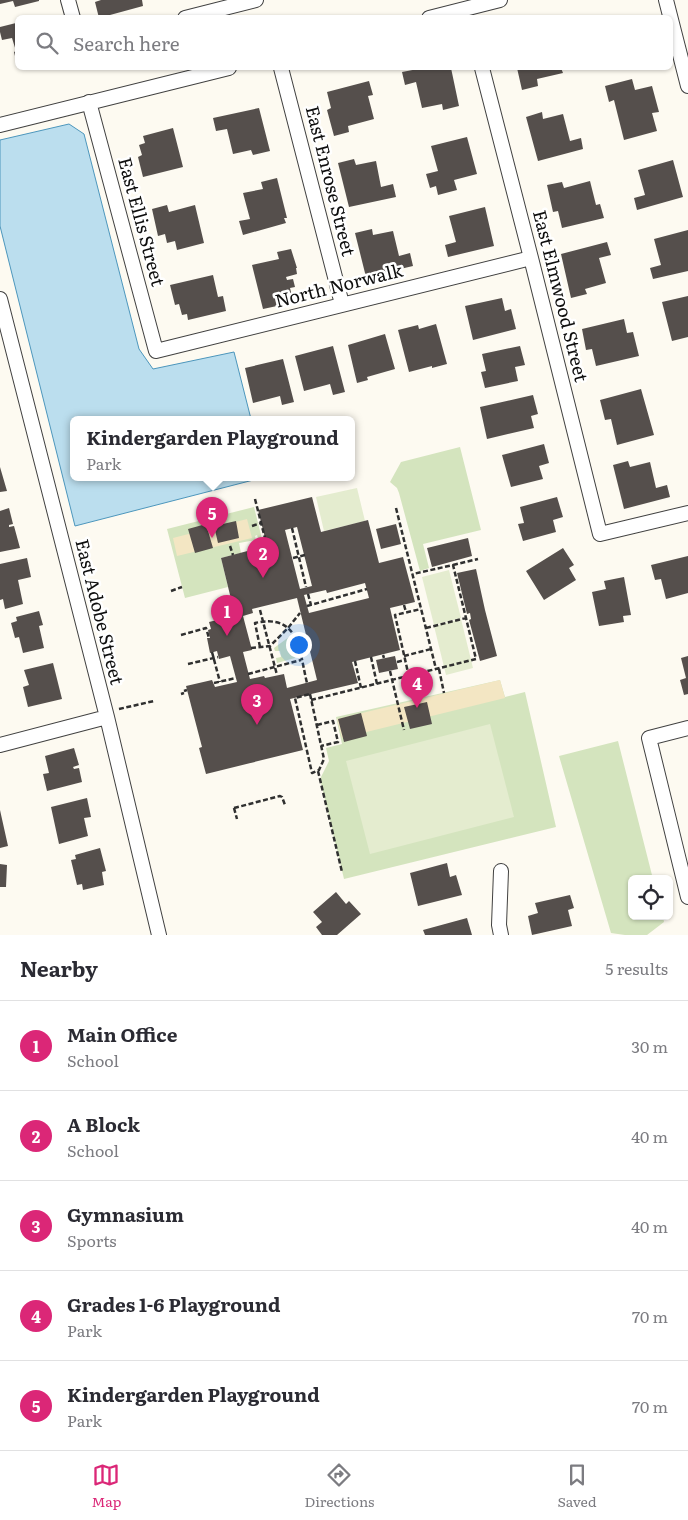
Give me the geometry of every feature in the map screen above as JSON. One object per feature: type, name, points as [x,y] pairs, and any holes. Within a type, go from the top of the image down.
[{"type":"street","points":[[68,0],[72,15]]},
{"type":"street","points":[[197,15],[256,0]]},
{"type":"street","points":[[441,15],[500,0]]},
{"type":"street","points":[[666,0],[670,15]]},
{"type":"street","points":[[673,27],[688,86]]},
{"type":"street","points":[[0,125],[221,70]]},
{"type":"street","name":"East Enrose Street","points":[[282,70],[342,304]]},
{"type":"street","name":"East Elmwood Street","points":[[483,70],[600,534],[688,513]]},
{"type":"street","name":"East Ellis Street","points":[[89,102],[156,351]]},
{"type":"street","name":"North Norwalk","points":[[156,351],[531,258]]},
{"type":"street","name":"East Adobe Street","points":[[0,299],[107,718],[159,935]]},
{"type":"street","points":[[0,745],[107,718]]},
{"type":"street","points":[[688,728],[648,738],[688,897]]},
{"type":"street","points":[[501,871],[499,926],[502,935]]},
{"type":"path","points":[[255,499],[267,546]]},
{"type":"path","points":[[396,508],[431,649],[444,693]]},
{"type":"path","points":[[252,526],[261,523]]},
{"type":"path","points":[[292,528],[306,587]]},
{"type":"path","points":[[230,546],[233,555]]},
{"type":"path","points":[[293,558],[304,555]]},
{"type":"path","points":[[413,574],[478,559]]},
{"type":"path","points":[[311,700],[476,660],[453,565]]},
{"type":"path","points":[[171,591],[182,587]]},
{"type":"path","points":[[308,594],[309,605],[367,589]]},
{"type":"path","points":[[404,605],[406,612]]},
{"type":"path","points":[[409,677],[395,615],[421,609]]},
{"type":"path","points":[[260,610],[277,675]]},
{"type":"path","points":[[252,648],[270,646],[300,613]]},
{"type":"path","points":[[426,628],[466,618]]},
{"type":"path","points":[[260,647],[255,623],[263,621],[279,623],[291,630],[296,639],[307,683]]},
{"type":"path","points":[[181,634],[206,628],[209,638]]},
{"type":"path","points":[[404,656],[431,649]]},
{"type":"path","points":[[212,652],[220,682]]},
{"type":"path","points":[[188,664],[218,657]]},
{"type":"path","points":[[371,657],[377,684]]},
{"type":"path","points":[[248,674],[301,660]]},
{"type":"path","points":[[396,662],[405,660]]},
{"type":"path","points":[[355,661],[361,688]]},
{"type":"path","points":[[373,668],[378,667]]},
{"type":"path","points":[[390,670],[404,730]]},
{"type":"path","points":[[214,683],[236,678]]},
{"type":"path","points":[[310,694],[311,700],[324,759],[318,771],[312,773],[295,698],[310,694]]},
{"type":"path","points":[[119,710],[154,701]]},
{"type":"path","points":[[317,725],[333,721],[338,742],[321,746]]},
{"type":"path","points":[[318,771],[342,872]]},
{"type":"path","points":[[237,819],[234,807],[280,796],[285,805]]},
{"type":"green space","points":[[460,447],[481,530],[423,544],[429,568],[420,571],[399,493],[397,488],[390,482],[401,462]]},
{"type":"green space","points":[[357,488],[365,521],[324,531],[316,497]]},
{"type":"green space","points":[[254,507],[264,547],[261,548],[257,535],[255,536],[256,540],[239,543],[241,553],[221,558],[228,587],[185,598],[167,529]]},
{"type":"green space","points":[[449,570],[461,618],[434,625],[422,577]]},
{"type":"green space","points":[[461,619],[473,668],[446,675],[434,626]]},
{"type":"green space","points":[[289,637],[295,658],[277,663],[276,658],[281,657],[280,651],[275,651],[274,648]]},
{"type":"green space","points":[[500,680],[505,697],[525,692],[556,827],[344,879],[320,779],[329,761],[326,748],[342,744],[336,717]]},
{"type":"green space","points":[[490,724],[514,817],[370,854],[346,761]]},
{"type":"green space","points":[[618,741],[652,875],[628,875],[628,920],[664,920],[664,922],[647,935],[611,933],[559,756]]},
{"type":"sand","points":[[247,519],[252,538],[177,556],[173,538]]},
{"type":"sand","points":[[500,680],[505,698],[342,738],[337,719]]},
{"type":"water","points":[[69,124],[84,134],[139,349],[153,369],[234,352],[250,416],[70,416],[70,481],[249,481],[75,526],[0,226],[0,140]]},
{"type":"building","points":[[0,0],[39,1],[15,7],[13,1],[0,4]]},
{"type":"building","points":[[101,0],[142,0],[143,6],[110,15],[98,15],[95,2]]},
{"type":"building","points":[[15,23],[15,48],[12,38],[2,40],[0,27]]},
{"type":"building","points":[[412,70],[451,70],[459,106],[443,110],[442,104],[422,108],[416,82],[405,85],[402,72]]},
{"type":"building","points":[[517,70],[562,70],[563,73],[537,79],[538,86],[522,90]]},
{"type":"building","points":[[632,79],[635,90],[652,86],[659,112],[652,113],[657,131],[624,140],[614,100],[609,102],[605,86]]},
{"type":"building","points":[[369,81],[373,95],[368,96],[374,119],[348,126],[349,132],[334,136],[327,110],[331,108],[327,92]]},
{"type":"building","points":[[259,108],[270,151],[253,155],[251,150],[233,154],[227,129],[216,131],[213,118]]},
{"type":"building","points":[[542,112],[543,119],[563,114],[570,141],[581,138],[583,149],[538,161],[526,117]]},
{"type":"building","points":[[173,128],[183,167],[143,177],[138,157],[142,155],[139,145],[145,143],[143,136]]},
{"type":"building","points":[[467,137],[477,174],[454,180],[457,190],[438,195],[436,186],[430,188],[426,174],[438,171],[431,146]]},
{"type":"building","points":[[354,159],[356,165],[376,161],[381,187],[393,184],[396,197],[349,207],[338,163]]},
{"type":"building","points":[[673,160],[683,197],[637,210],[634,198],[645,195],[638,170]]},
{"type":"building","points":[[277,178],[287,218],[284,218],[286,223],[243,235],[239,221],[250,219],[243,193],[263,189],[261,182]]},
{"type":"building","points":[[590,181],[596,205],[600,204],[604,218],[562,228],[558,211],[553,212],[547,185],[562,182],[564,188]]},
{"type":"building","points":[[167,205],[169,212],[195,205],[204,243],[177,250],[175,241],[167,243],[165,234],[158,236],[152,209]]},
{"type":"building","points":[[485,207],[494,246],[448,257],[445,245],[456,242],[449,216]]},
{"type":"building","points":[[372,229],[373,235],[393,231],[399,256],[410,253],[413,266],[366,277],[355,233]]},
{"type":"building","points":[[688,230],[688,271],[653,279],[650,268],[661,265],[654,239]]},
{"type":"building","points":[[607,242],[611,255],[599,258],[606,283],[585,289],[587,294],[571,298],[561,254]]},
{"type":"building","points":[[291,249],[297,274],[286,277],[287,280],[293,279],[295,287],[290,288],[292,296],[276,300],[277,306],[263,309],[252,265],[279,259],[277,252]]},
{"type":"building","points":[[213,275],[218,297],[223,296],[226,311],[188,320],[187,314],[182,315],[179,304],[175,305],[170,285]]},
{"type":"building","points":[[688,296],[688,337],[672,341],[662,302]]},
{"type":"building","points":[[502,298],[505,311],[511,309],[516,329],[473,340],[465,306]]},
{"type":"building","points":[[624,319],[627,333],[633,332],[639,356],[596,366],[592,349],[586,350],[582,329]]},
{"type":"building","points":[[436,324],[447,364],[409,372],[398,330],[418,325],[419,329]]},
{"type":"building","points":[[385,334],[395,369],[367,377],[368,380],[357,383],[348,345]]},
{"type":"building","points":[[333,346],[345,392],[333,395],[330,384],[304,391],[295,356]]},
{"type":"building","points":[[520,346],[525,365],[515,367],[518,381],[485,388],[481,372],[486,371],[482,354]]},
{"type":"building","points":[[283,359],[294,402],[282,405],[280,396],[253,403],[245,368]]},
{"type":"building","points":[[641,389],[654,435],[617,445],[611,419],[605,420],[600,400]]},
{"type":"building","points":[[533,395],[538,414],[531,416],[534,428],[487,439],[480,407]]},
{"type":"building","points":[[544,444],[549,463],[539,466],[543,479],[511,487],[502,455]]},
{"type":"building","points":[[628,461],[630,467],[650,462],[656,488],[667,485],[670,497],[624,509],[613,465]]},
{"type":"building","points":[[0,467],[7,491],[0,492]]},
{"type":"building","points":[[312,497],[321,532],[368,520],[379,563],[403,557],[415,602],[390,608],[400,650],[352,662],[358,683],[290,699],[303,750],[206,774],[199,748],[202,747],[186,686],[212,680],[215,687],[237,682],[230,656],[219,659],[217,651],[210,653],[207,638],[210,638],[208,630],[211,629],[209,622],[233,616],[221,558],[267,546],[258,510]],"holes":[[[297,527],[312,586],[300,589],[285,530]],[[365,583],[369,598],[309,613],[304,595],[326,590],[327,593]],[[297,598],[317,680],[287,688],[284,674],[250,679],[243,652],[252,650],[243,616],[253,613],[252,609]]]},
{"type":"building","points":[[557,497],[563,517],[553,520],[556,532],[523,541],[518,524],[524,523],[520,507]]},
{"type":"building","points":[[9,508],[13,524],[9,525],[9,527],[14,526],[20,548],[0,552],[0,511]]},
{"type":"building","points":[[236,521],[239,538],[218,543],[214,526]]},
{"type":"building","points":[[206,524],[213,548],[195,553],[188,529]]},
{"type":"building","points":[[396,524],[401,544],[381,549],[376,529]]},
{"type":"building","points":[[468,538],[472,556],[432,567],[427,548]]},
{"type":"building","points":[[563,548],[574,565],[569,568],[576,580],[544,600],[526,571]]},
{"type":"building","points":[[688,556],[688,593],[666,599],[661,579],[655,580],[651,565]]},
{"type":"building","points":[[27,558],[31,577],[18,580],[23,604],[5,609],[3,599],[0,600],[0,564]]},
{"type":"building","points":[[476,569],[497,656],[480,661],[469,620],[471,619],[470,613],[467,614],[457,573]]},
{"type":"building","points":[[624,577],[631,615],[623,616],[624,622],[599,626],[592,592],[606,589],[604,581]]},
{"type":"building","points":[[39,611],[43,625],[39,626],[44,648],[23,653],[19,637],[15,638],[11,623],[17,621],[16,617]]},
{"type":"building","points":[[395,656],[398,669],[379,673],[376,660]]},
{"type":"building","points":[[688,656],[688,694],[684,695],[680,680],[686,678],[681,658]]},
{"type":"building","points":[[53,663],[62,699],[28,707],[23,687],[29,685],[24,670]]},
{"type":"building","points":[[427,702],[432,724],[410,729],[404,707]]},
{"type":"building","points":[[361,713],[367,736],[344,742],[338,719]]},
{"type":"building","points":[[74,748],[79,765],[73,767],[74,769],[79,768],[82,782],[47,791],[43,774],[49,773],[45,756]]},
{"type":"building","points":[[87,798],[91,817],[84,818],[88,836],[59,844],[51,807]]},
{"type":"building","points":[[0,810],[8,846],[0,848]]},
{"type":"building","points":[[100,848],[106,871],[102,872],[104,885],[83,890],[82,884],[77,885],[71,860],[76,859],[75,855]]},
{"type":"building","points":[[447,863],[450,877],[456,875],[462,895],[418,906],[410,873]]},
{"type":"building","points":[[0,864],[7,865],[6,887],[0,887]]},
{"type":"building","points":[[336,892],[346,904],[349,901],[361,914],[337,935],[322,935],[316,927],[322,922],[313,912]]},
{"type":"building","points":[[570,895],[574,908],[568,910],[572,926],[532,935],[528,916],[538,913],[535,903]]},
{"type":"building","points":[[467,918],[472,935],[425,935],[423,930]]},
{"type":"place","name":"Kindergarden Playground","points":[[212,538]]},
{"type":"place","name":"A Block","points":[[263,578]]},
{"type":"place","name":"Main Office","points":[[227,636]]},
{"type":"place","name":"Grades 1-6 Playground","points":[[417,708]]},
{"type":"place","name":"Gymnasium","points":[[257,725]]}]
